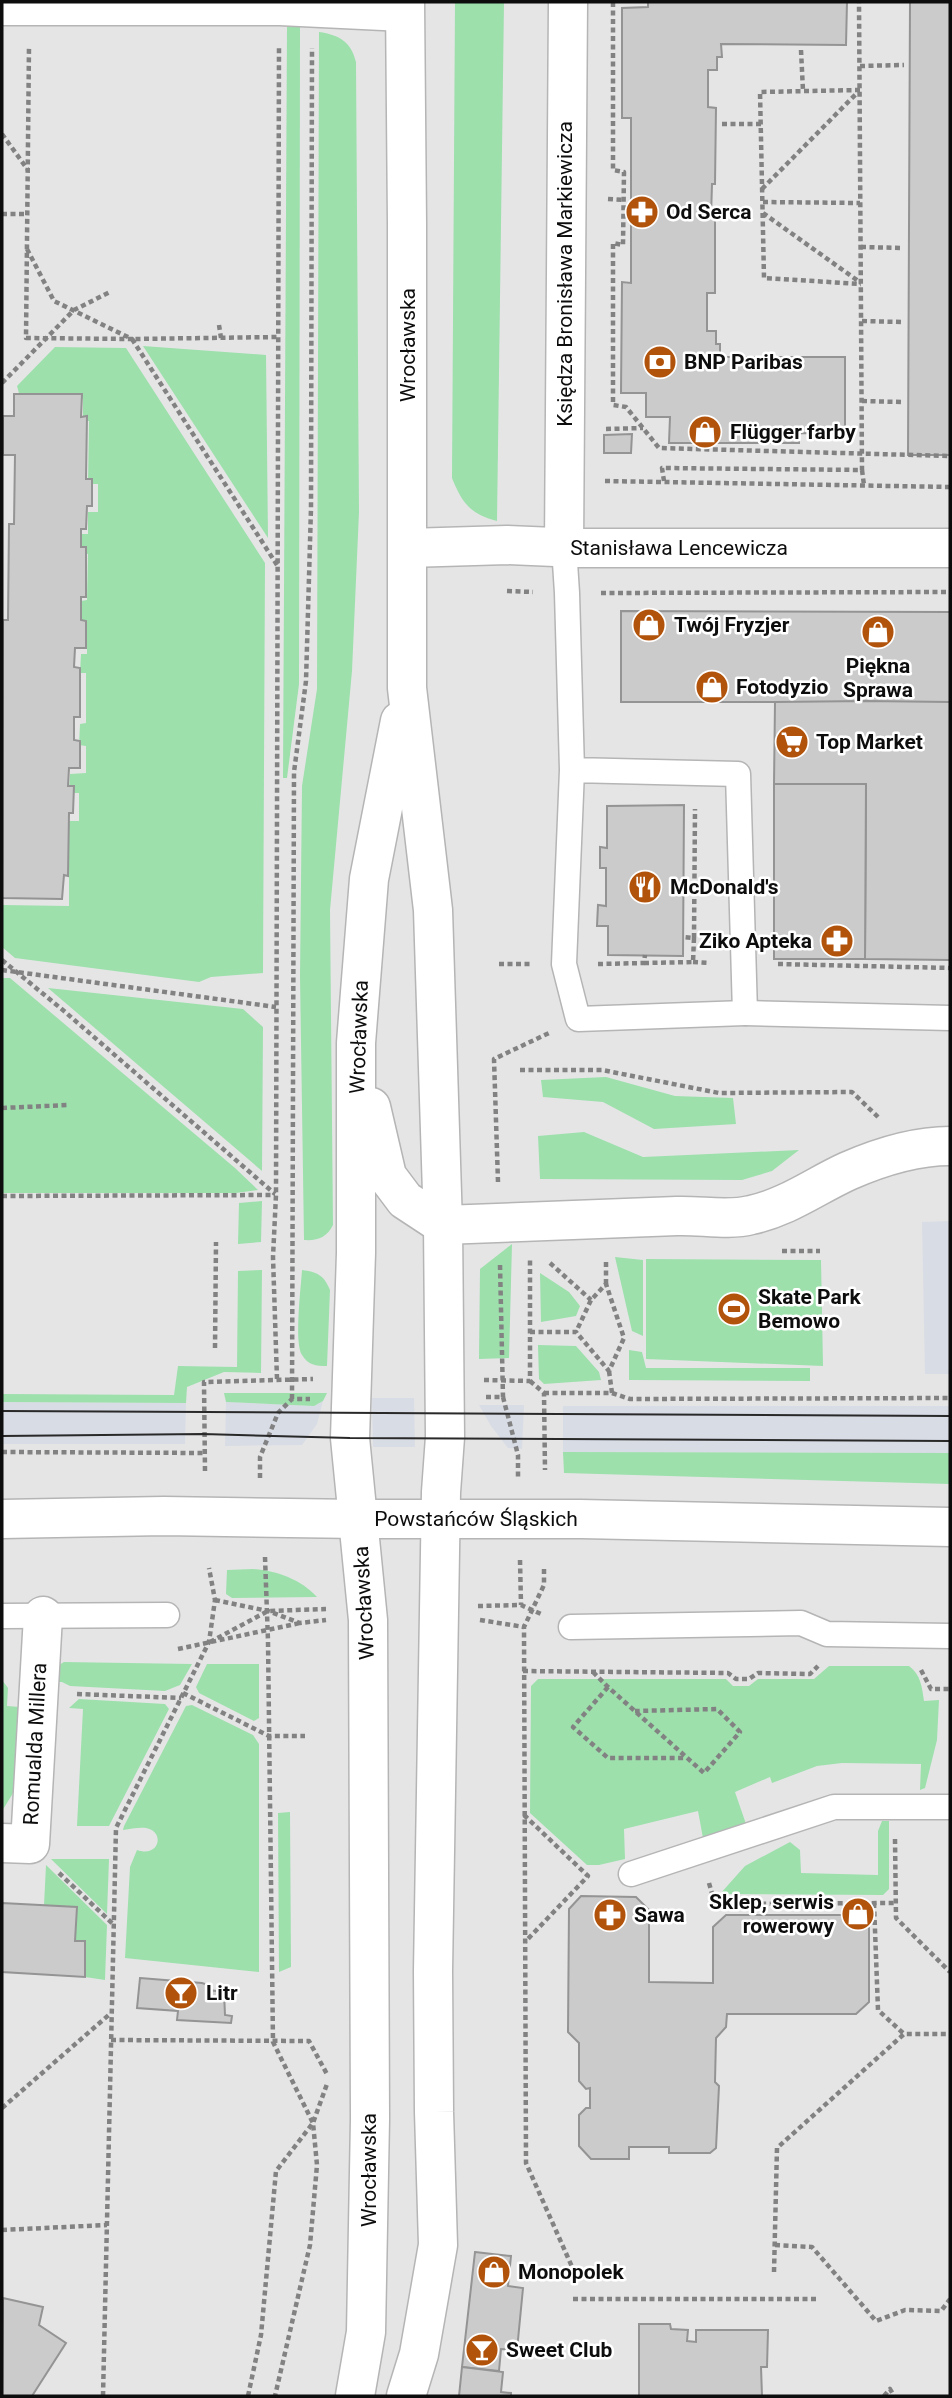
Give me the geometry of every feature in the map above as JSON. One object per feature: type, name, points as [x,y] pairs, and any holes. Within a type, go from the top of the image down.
[{"type":"street","name":"Księdza Bronisława Markiewicza","points":[[564,547],[568,2]]},
{"type":"street","points":[[2,6],[405,7]]},
{"type":"street","name":"Wrocławska","points":[[405,7],[407,688],[433,910],[443,1225],[445,1437],[441,1518],[433,1971],[438,2245],[419,2354],[406,2396]]},
{"type":"street","name":"Stanisława Lencewicza","points":[[408,548],[507,545],[950,548]]},
{"type":"street","name":"Wrocławska","points":[[355,2396],[366,2332],[369,2213],[369,1620],[350,1438],[356,1253],[356,1043],[369,879],[407,688]]},
{"type":"street","points":[[356,1043],[387,1177],[405,1200],[443,1225],[688,1215],[748,1216],[775,1209],[846,1172],[876,1160],[924,1146],[950,1146]]},
{"type":"street","name":"Powstańców Śląskich","points":[[2,1519],[164,1516],[581,1519],[950,1527]]},
{"type":"street","name":"Romualda Millera","points":[[16,1843],[39,1692],[43,1616]]},
{"type":"lane","points":[[564,547],[572,770],[564,964],[578,1019],[745,1013],[950,1018]]},
{"type":"lane","points":[[572,770],[738,774],[745,1013]]},
{"type":"lane","points":[[2,1616],[167,1615]]},
{"type":"lane","points":[[570,1627],[801,1623],[827,1634],[950,1636]]},
{"type":"lane","points":[[631,1874],[834,1807],[950,1807]]},
{"type":"path","points":[[613,2],[612,170],[624,172],[623,245],[613,243],[613,405],[626,407],[659,448],[950,456]]},
{"type":"path","points":[[859,2],[864,485]]},
{"type":"path","points":[[277,1379],[273,1257],[276,1195],[278,337],[296,7]]},
{"type":"path","points":[[260,1468],[260,1457],[278,1413],[292,1399],[293,1380],[294,772],[306,681],[311,508],[296,7]]},
{"type":"path","points":[[29,45],[26,338],[278,337]]},
{"type":"path","points":[[801,50],[803,91]]},
{"type":"path","points":[[860,66],[904,65]]},
{"type":"path","points":[[859,90],[760,92],[764,278],[861,284]]},
{"type":"path","points":[[762,189],[859,90]]},
{"type":"path","points":[[722,124],[761,124]]},
{"type":"path","points":[[2,134],[28,170]]},
{"type":"path","points":[[762,202],[860,203]]},
{"type":"path","points":[[763,213],[861,284]]},
{"type":"path","points":[[2,214],[27,214]]},
{"type":"path","points":[[861,247],[903,248]]},
{"type":"path","points":[[27,249],[54,301],[132,339],[278,566]]},
{"type":"path","points":[[2,383],[74,310],[110,292]]},
{"type":"path","points":[[862,321],[902,322]]},
{"type":"path","points":[[219,325],[221,338]]},
{"type":"path","points":[[862,401],[902,402]]},
{"type":"path","points":[[601,428],[643,428]]},
{"type":"path","points":[[664,481],[662,468],[862,470]]},
{"type":"path","points":[[599,481],[950,487]]},
{"type":"path","points":[[506,591],[950,592]]},
{"type":"path","points":[[693,962],[695,809]]},
{"type":"path","points":[[684,937],[694,937]]},
{"type":"path","points":[[2,960],[276,1195]]},
{"type":"path","points":[[645,963],[950,968]]},
{"type":"path","points":[[2,970],[276,1007]]},
{"type":"path","points":[[498,1183],[495,1059],[578,1019]]},
{"type":"path","points":[[520,1070],[602,1070],[719,1093],[852,1091],[886,1125]]},
{"type":"path","points":[[2,1108],[69,1105]]},
{"type":"path","points":[[2,1196],[276,1195]]},
{"type":"path","points":[[215,1348],[216,1242]]},
{"type":"path","points":[[540,1254],[591,1300]]},
{"type":"path","points":[[500,1263],[503,1397],[506,1405]]},
{"type":"path","points":[[576,1332],[591,1300],[606,1284],[624,1338],[609,1371],[612,1393]]},
{"type":"path","points":[[530,1332],[576,1332],[609,1371]]},
{"type":"path","points":[[205,1471],[204,1382],[322,1379]]},
{"type":"path","points":[[530,1381],[544,1393],[612,1393],[630,1399],[950,1398]]},
{"type":"path","points":[[544,1393],[545,1470]]},
{"type":"path","points":[[482,1397],[503,1397]]},
{"type":"path","points":[[292,1399],[317,1399]]},
{"type":"path","points":[[2,1452],[204,1453]]},
{"type":"path","points":[[103,2396],[117,1825],[209,1642],[215,1600],[209,1567]]},
{"type":"path","points":[[544,1569],[544,1585],[523,1627],[526,2163],[573,2269]]},
{"type":"path","points":[[265,1570],[268,1611],[273,2042],[313,2123],[317,2165],[310,2245],[275,2396]]},
{"type":"path","points":[[520,1574],[521,1605]]},
{"type":"path","points":[[215,1600],[268,1611],[300,1623]]},
{"type":"path","points":[[486,1606],[521,1605],[570,1627]]},
{"type":"path","points":[[209,1642],[268,1611],[325,1609]]},
{"type":"path","points":[[479,1619],[523,1627]]},
{"type":"path","points":[[209,1642],[300,1623],[332,1620]]},
{"type":"path","points":[[523,1671],[729,1673],[736,1679],[749,1679],[758,1673],[810,1674],[825,1660]]},
{"type":"path","points":[[918,1666],[931,1689],[950,1689]]},
{"type":"path","points":[[592,1672],[608,1687],[704,1773],[740,1732],[716,1709],[635,1711]]},
{"type":"path","points":[[608,1687],[573,1727],[608,1758],[687,1758]]},
{"type":"path","points":[[39,1692],[182,1695],[269,1736],[304,1736]]},
{"type":"path","points":[[895,1807],[896,1919],[950,1972]]},
{"type":"path","points":[[523,1815],[588,1876],[526,1942]]},
{"type":"path","points":[[16,1843],[114,1926]]},
{"type":"path","points":[[699,1851],[715,1904],[896,1903]]},
{"type":"path","points":[[874,1903],[878,2010],[904,2034]]},
{"type":"path","points":[[2,2108],[112,2012]]},
{"type":"path","points":[[774,2272],[777,2148],[904,2034],[950,2034]]},
{"type":"path","points":[[111,2040],[309,2041],[329,2078],[313,2123],[276,2171],[261,2335],[248,2396]]},
{"type":"path","points":[[2,2230],[107,2225]]},
{"type":"path","points":[[775,2245],[812,2247],[876,2321],[905,2310],[941,2311],[950,2299]]},
{"type":"path","points":[[573,2299],[816,2299]]},
{"type":"path","points":[[884,2396],[890,2389],[894,2396]]},
{"type":"shaded area","points":[[950,1221],[950,1374],[925,1374],[922,1222]]},
{"type":"shaded area","points":[[372,1398],[414,1398],[415,1447],[373,1447]]},
{"type":"shaded area","points":[[323,1401],[317,1424],[302,1445],[225,1446],[226,1402],[314,1406]]},
{"type":"shaded area","points":[[2,1402],[186,1403],[185,1444],[2,1444]]},
{"type":"shaded area","points":[[479,1405],[524,1405],[522,1449],[508,1448]]},
{"type":"shaded area","points":[[563,1406],[950,1406],[950,1453],[563,1452]]},
{"type":"green space","points":[[455,2],[504,2],[497,521],[480,515],[468,506],[452,478]]},
{"type":"green space","points":[[287,27],[300,27],[299,684],[287,778],[283,778]]},
{"type":"green space","points":[[319,32],[344,41],[351,49],[356,62],[359,512],[352,671],[330,910],[333,1225],[318,1239],[304,1240],[300,976],[302,786],[317,689]]},
{"type":"green space","points":[[143,346],[266,355],[268,538]]},
{"type":"green space","points":[[55,347],[126,348],[265,563],[263,973],[211,977],[199,982],[15,958],[2,947],[2,883],[3,905],[69,906],[69,821],[79,821],[79,793],[69,793],[70,774],[86,773],[86,746],[79,745],[80,724],[86,723],[86,673],[80,673],[81,654],[87,654],[87,629],[81,629],[81,601],[87,600],[88,554],[81,553],[82,534],[88,534],[88,512],[98,512],[98,484],[88,484],[89,421],[83,421],[83,399],[20,397],[17,386]]},
{"type":"green space","points":[[2,978],[10,978],[258,1190],[236,1193],[2,1193]]},
{"type":"green space","points":[[48,988],[243,1009],[263,1027],[262,1171]]},
{"type":"green space","points":[[606,1077],[675,1096],[733,1098],[736,1124],[654,1129],[603,1102],[543,1097],[541,1080]]},
{"type":"green space","points":[[584,1132],[643,1157],[799,1150],[772,1171],[742,1180],[540,1179],[538,1136]]},
{"type":"green space","points":[[262,1201],[261,1242],[238,1244],[239,1203]]},
{"type":"green space","points":[[512,1244],[509,1358],[479,1359],[480,1269]]},
{"type":"green space","points":[[615,1257],[643,1260],[643,1336],[632,1331]]},
{"type":"green space","name":"Skate Park Bemowo","points":[[646,1259],[821,1260],[823,1366],[646,1359]]},
{"type":"green space","points":[[262,1270],[261,1373],[224,1372],[187,1387],[186,1403],[2,1402],[2,1394],[174,1395],[178,1366],[237,1367],[238,1271]]},
{"type":"green space","points":[[302,1270],[319,1275],[330,1290],[327,1366],[310,1363],[300,1349],[298,1327]]},
{"type":"green space","points":[[540,1273],[569,1292],[580,1306],[576,1316],[541,1322]]},
{"type":"green space","points":[[538,1345],[576,1346],[599,1372],[601,1380],[544,1384],[539,1379]]},
{"type":"green space","points":[[629,1350],[642,1352],[646,1368],[810,1368],[810,1381],[629,1380]]},
{"type":"green space","points":[[224,1393],[327,1393],[323,1401],[314,1406],[226,1402]]},
{"type":"green space","points":[[563,1452],[950,1453],[950,1484],[564,1473]]},
{"type":"green space","points":[[253,1569],[288,1577],[317,1597],[232,1598],[226,1594],[227,1570]]},
{"type":"green space","points":[[64,1662],[192,1664],[180,1685],[165,1691],[70,1686],[57,1682],[59,1665]]},
{"type":"green space","points":[[207,1664],[259,1664],[259,1718],[254,1721],[199,1693],[196,1687]]},
{"type":"green space","points":[[829,1666],[909,1666],[922,1686],[924,1701],[939,1700],[937,1740],[925,1788],[920,1790],[921,1764],[842,1763],[817,1766],[772,1783],[770,1777],[735,1792],[746,1824],[703,1838],[698,1811],[624,1829],[625,1859],[599,1865],[587,1865],[530,1813],[531,1686],[538,1679],[726,1679],[733,1686],[749,1686],[758,1679],[814,1679]]},
{"type":"green space","points":[[2,1680],[8,1688],[7,1706],[20,1707],[15,1790],[2,1811]]},
{"type":"green space","points":[[79,1699],[165,1704],[169,1709],[109,1826],[77,1826],[83,1709],[69,1708]]},
{"type":"green space","points":[[192,1705],[253,1735],[259,1744],[259,1972],[125,1958],[130,1867],[137,1850],[151,1850],[158,1838],[152,1830],[123,1830],[124,1826],[186,1706]]},
{"type":"green space","points":[[290,1812],[291,1967],[279,1972],[278,1813]]},
{"type":"green space","points":[[882,1821],[889,1821],[889,1889],[883,1895],[720,1894],[745,1866],[790,1842],[800,1850],[801,1873],[878,1875],[878,1831]]},
{"type":"green space","points":[[51,1859],[109,1859],[107,1914]]},
{"type":"green space","points":[[46,1865],[107,1925],[105,1980],[85,1977],[85,1942],[75,1941],[77,1907],[44,1905]]},
{"type":"building","points":[[648,2],[847,2],[846,45],[721,44],[722,57],[717,57],[717,70],[708,70],[708,107],[716,108],[715,184],[712,184],[711,217],[715,217],[715,293],[707,293],[707,331],[716,331],[720,357],[845,357],[845,434],[799,433],[799,443],[669,443],[670,417],[646,417],[646,393],[621,393],[622,282],[631,283],[631,118],[622,118],[622,8],[648,7]]},
{"type":"building","points":[[910,2],[950,2],[950,455],[908,455]]},
{"type":"building","points":[[14,394],[82,394],[81,417],[87,416],[86,479],[92,479],[92,506],[87,506],[86,529],[81,529],[81,547],[86,547],[86,597],[81,597],[81,620],[86,621],[86,648],[75,648],[74,667],[80,668],[80,717],[74,717],[74,740],[80,741],[80,768],[69,768],[68,786],[74,786],[73,813],[69,813],[68,876],[64,875],[62,899],[2,898],[3,620],[8,620],[9,524],[14,524],[15,455],[3,455],[3,416],[14,416]]},
{"type":"building","points":[[632,434],[631,453],[604,453],[604,435]]},
{"type":"building","points":[[621,611],[950,612],[950,702],[621,702]]},
{"type":"building","points":[[775,702],[950,702],[950,960],[865,959],[866,784],[774,784]]},
{"type":"building","points":[[774,784],[866,784],[865,959],[774,959]]},
{"type":"building","name":"McDonald's","points":[[684,805],[683,956],[608,955],[608,926],[597,926],[598,905],[606,906],[606,868],[600,868],[600,847],[607,848],[607,806]]},
{"type":"building","points":[[581,1896],[636,1897],[649,1910],[649,1982],[713,1983],[713,1927],[726,1915],[856,1915],[869,1928],[869,2002],[856,2014],[727,2014],[726,2027],[716,2038],[715,2082],[719,2086],[716,2148],[710,2153],[669,2153],[669,2147],[629,2147],[629,2159],[591,2159],[579,2146],[579,2115],[586,2108],[590,2108],[590,2088],[586,2089],[579,2081],[579,2043],[568,2032],[569,1909]]},
{"type":"building","points":[[2,1903],[77,1907],[75,1941],[85,1941],[85,1977],[2,1972]]},
{"type":"building","points":[[140,1978],[202,1983],[208,1985],[209,1990],[224,1992],[225,2015],[232,2016],[231,2023],[177,2020],[178,2011],[137,2008]]},
{"type":"building","points":[[475,2252],[511,2256],[508,2286],[523,2288],[517,2350],[501,2349],[499,2371],[462,2367]]},
{"type":"building","points":[[3,2298],[43,2307],[39,2325],[66,2343],[32,2396],[2,2396]]},
{"type":"building","points":[[639,2324],[670,2324],[671,2329],[688,2330],[687,2341],[696,2342],[696,2330],[768,2330],[767,2367],[761,2367],[762,2396],[639,2396]]},
{"type":"building","points":[[462,2367],[503,2372],[501,2392],[511,2393],[511,2396],[459,2396]]},
{"type":"tram line","points":[[2,1411],[950,1416]]},
{"type":"tram line","points":[[2,1436],[203,1434],[350,1438],[950,1441]]},
{"type":"place","name":"Od Serca","points":[[642,212]]},
{"type":"place","name":"BNP Paribas","points":[[660,362]]},
{"type":"place","name":"Flügger farby","points":[[705,432]]},
{"type":"place","name":"Twój Fryzjer","points":[[649,625]]},
{"type":"place","name":"Piękna Sprawa","points":[[878,632]]},
{"type":"place","name":"Fotodyzio","points":[[712,687]]},
{"type":"place","name":"Top Market","points":[[792,742]]},
{"type":"place","name":"McDonald's","points":[[645,887]]},
{"type":"place","name":"Ziko Apteka","points":[[837,941]]},
{"type":"place","name":"Skate Park Bemowo","points":[[734,1309]]},
{"type":"place","name":"Sklep, serwis rowerowy","points":[[858,1914]]},
{"type":"place","name":"Sawa","points":[[610,1915]]},
{"type":"place","name":"Litr","points":[[181,1993]]},
{"type":"place","name":"Monopolek","points":[[494,2272]]},
{"type":"place","name":"Sweet Club","points":[[482,2350]]}]
